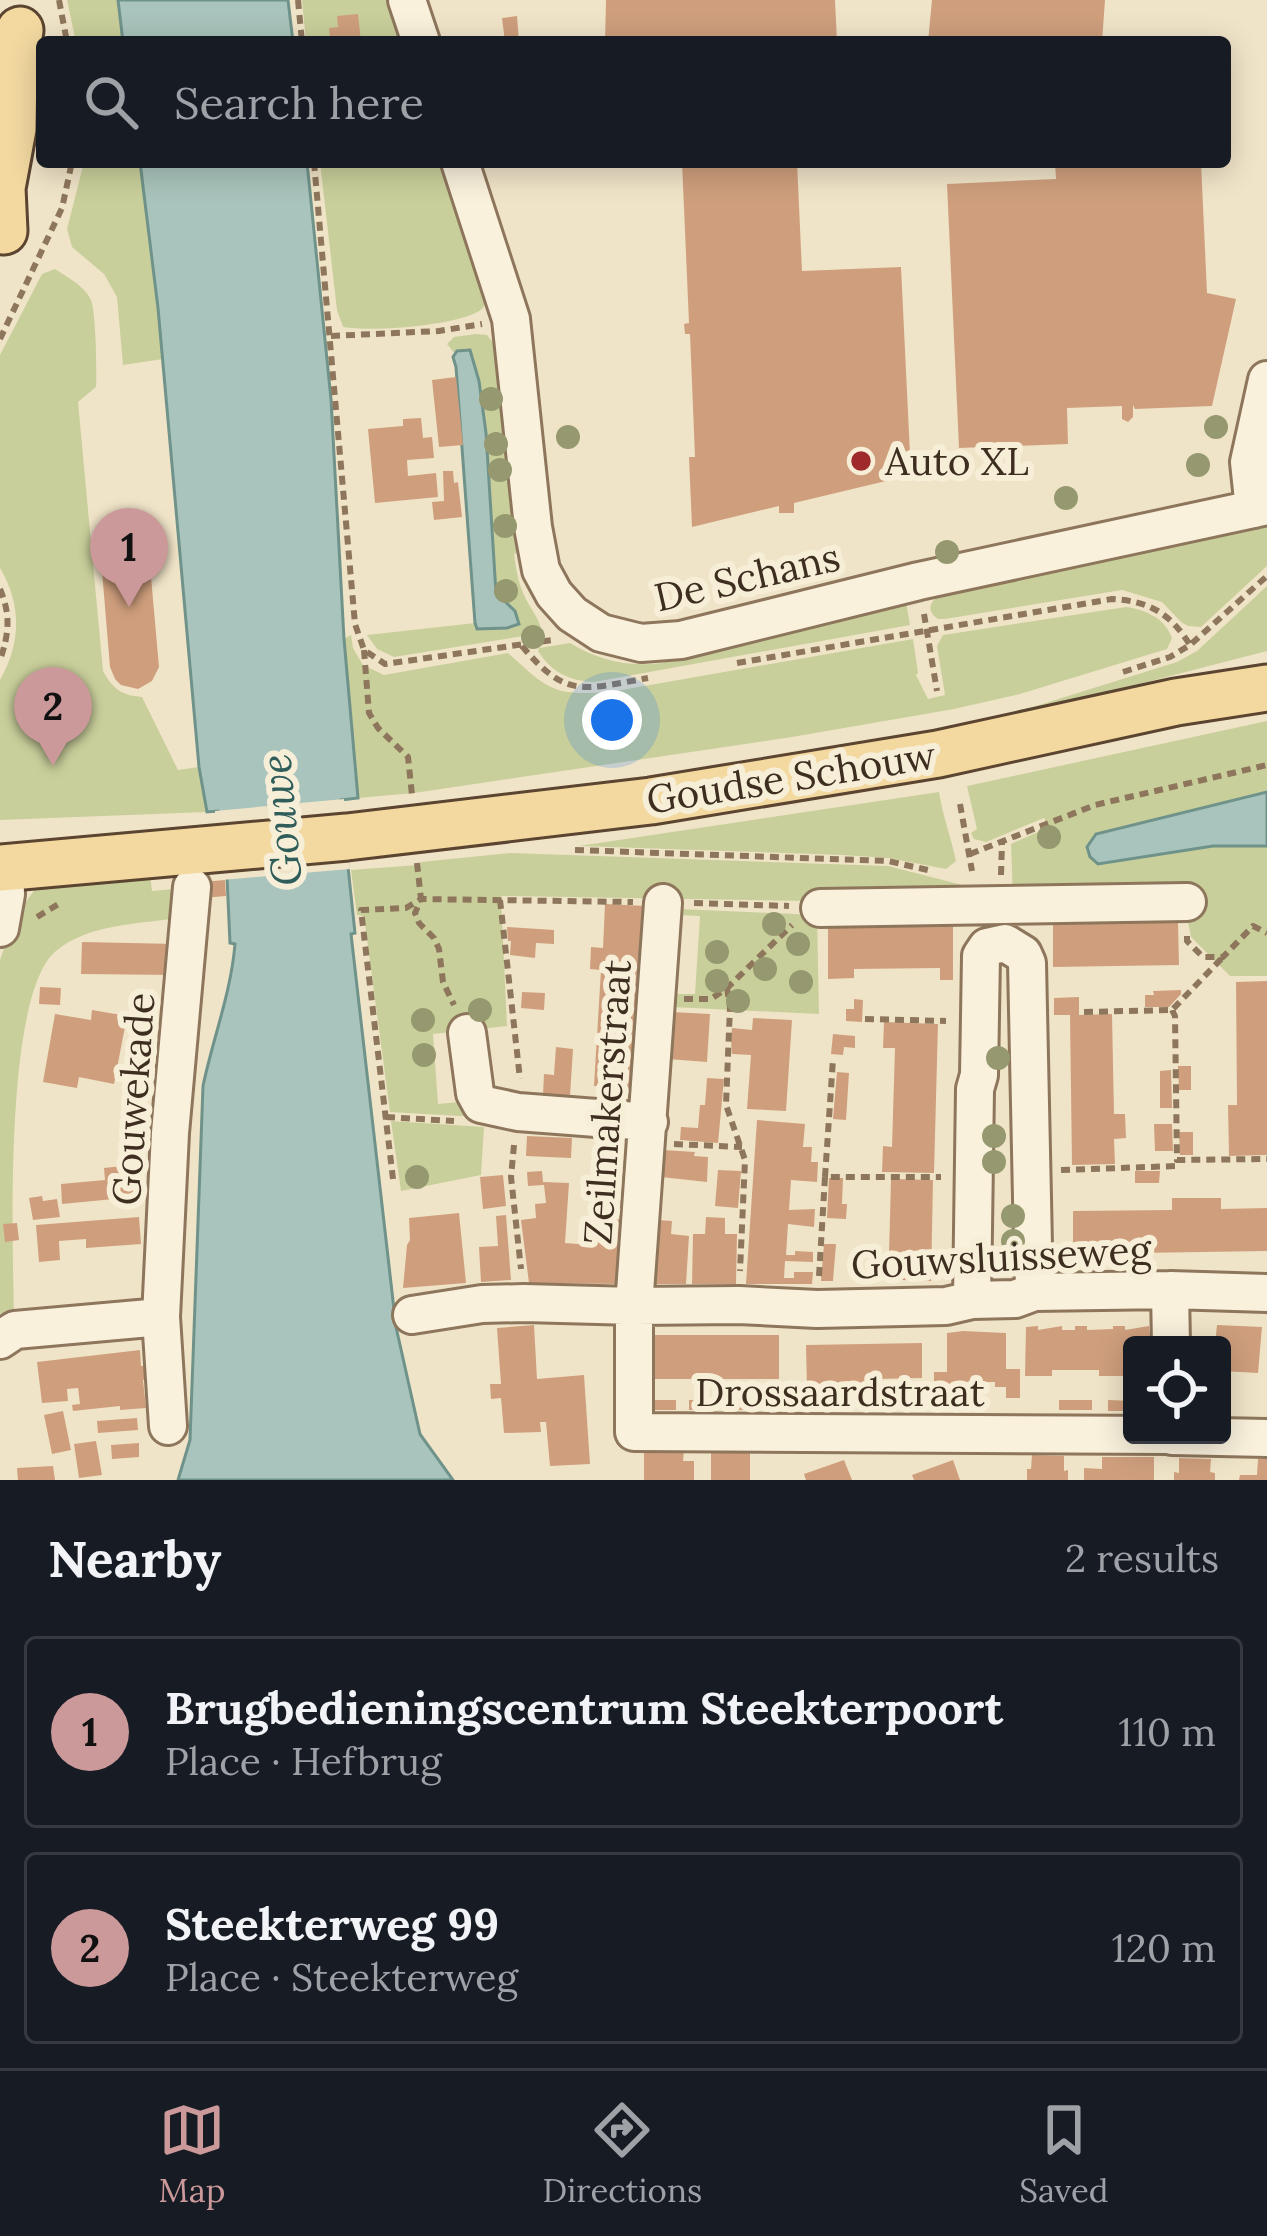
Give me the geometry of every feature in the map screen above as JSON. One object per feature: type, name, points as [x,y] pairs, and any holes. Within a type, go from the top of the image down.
[{"type":"main road","points":[[17,15],[36,68]]},
{"type":"main road","points":[[2,234],[2,188],[13,129],[17,15]]},
{"type":"main road","points":[[2,234],[28,194],[36,168]]},
{"type":"main road","name":"Goudse Schouw","points":[[1176,702],[1267,668]]},
{"type":"main road","name":"Goudse Schouw","points":[[3,868],[347,837],[650,801],[938,754],[1176,702],[1267,688]]},
{"type":"street","points":[[407,0],[419,36]]},
{"type":"street","name":"De Schans","points":[[462,168],[511,319],[541,570],[572,614],[602,633],[640,644],[680,640],[919,581],[1261,508]]},
{"type":"street","points":[[1261,508],[1249,462],[1267,380]]},
{"type":"street","points":[[0,928],[6,894],[3,868]]},
{"type":"street","name":"Gouwekade","points":[[168,1426],[161,1317],[170,1133],[193,887]]},
{"type":"street","points":[[1002,892],[1005,943]]},
{"type":"street","points":[[815,908],[1002,892],[1186,902]]},
{"type":"street","name":"Zeilmakerstraat","points":[[634,1306],[663,902]]},
{"type":"street","points":[[972,1300],[980,956],[987,947],[1005,943],[1023,954],[1027,963],[1034,1292]]},
{"type":"street","points":[[467,1033],[475,1094],[481,1103],[648,1132]]},
{"type":"street","points":[[979,1075],[1028,1075]]},
{"type":"street","points":[[1170,1290],[1171,1336]]},
{"type":"street","name":"Gouwsluisseweg","points":[[412,1316],[503,1304],[817,1309],[946,1306],[1015,1299],[1034,1292],[1267,1293]]},
{"type":"street","name":"Drossaardstraat","points":[[634,1306],[634,1432],[1123,1436]]},
{"type":"street","points":[[0,1340],[15,1330],[161,1317]]},
{"type":"street","name":"Drossaardstraat","points":[[1231,1437],[1267,1438]]},
{"type":"path","points":[[59,0],[66,36]]},
{"type":"path","points":[[298,0],[301,36]]},
{"type":"path","points":[[0,339],[62,208],[71,168]]},
{"type":"path","points":[[315,168],[355,624],[364,650],[369,713],[408,757],[410,829],[421,899],[415,913],[439,949],[443,982],[467,1033]]},
{"type":"path","points":[[331,335],[439,331],[511,319]]},
{"type":"path","points":[[937,692],[926,630],[1112,599],[1133,600],[1156,608],[1190,646],[1267,576]]},
{"type":"path","points":[[0,589],[9,619],[0,660]]},
{"type":"path","points":[[364,650],[385,664],[521,645]]},
{"type":"path","points":[[970,854],[1094,805],[1267,765]]},
{"type":"path","points":[[959,804],[972,871],[959,873]]},
{"type":"path","points":[[1002,843],[1002,892]]},
{"type":"path","points":[[558,850],[888,861],[946,874]]},
{"type":"path","points":[[393,1179],[361,910],[406,908],[421,899],[815,908]]},
{"type":"path","points":[[1186,902],[1187,941],[1202,957],[1223,958]]},
{"type":"path","points":[[657,996],[711,999],[815,908]]},
{"type":"path","points":[[1084,1012],[1172,1010],[1253,926],[1267,933]]},
{"type":"path","points":[[727,988],[726,1105],[745,1160],[739,1305]]},
{"type":"path","points":[[1032,1171],[1177,1166],[1172,1010]]},
{"type":"path","points":[[865,1019],[958,1021]]},
{"type":"path","points":[[817,1309],[833,1059]]},
{"type":"path","points":[[386,1117],[487,1124],[500,1109]]},
{"type":"path","points":[[648,1132],[742,1147]]},
{"type":"path","points":[[1177,1160],[1267,1159]]},
{"type":"path","points":[[826,1177],[973,1177]]},
{"type":"green space","points":[[67,0],[118,0],[122,36],[75,36]]},
{"type":"green space","points":[[302,0],[391,0],[402,36],[305,36]]},
{"type":"green space","points":[[82,168],[141,168],[163,359],[123,365],[117,297],[104,274],[72,247],[67,229]]},
{"type":"green space","points":[[321,168],[445,168],[488,301],[482,309],[427,325],[372,329],[343,327]]},
{"type":"green space","points":[[55,269],[85,290],[94,317],[96,387],[78,402],[103,671],[118,690],[142,697],[178,770],[199,767],[207,812],[0,820],[0,680],[12,652],[16,624],[12,596],[0,568],[0,355],[42,274]]},
{"type":"green space","points":[[487,335],[500,351],[519,552],[514,554],[522,590],[542,633],[394,657],[377,649],[367,635],[475,626],[515,611],[496,593],[486,433],[473,357],[470,350],[455,354],[447,344],[454,337]]},
{"type":"green space","points":[[1267,522],[1267,566],[1201,627],[1181,622],[1162,602],[1122,590],[945,619],[938,619],[930,608],[944,592]]},
{"type":"green space","points":[[1267,586],[1267,651],[973,722],[1177,662],[1197,651]]},
{"type":"green space","points":[[906,602],[910,625],[594,682],[562,674],[538,651],[570,643],[614,661],[662,663]]},
{"type":"green space","points":[[1126,607],[1165,625],[1172,638],[1167,649],[1020,694],[792,737],[358,798],[344,639],[351,635],[363,665],[384,675],[508,653],[553,688],[591,693],[913,639],[916,675],[928,699],[945,695],[937,646],[943,635]]},
{"type":"green space","points":[[1267,721],[1267,792],[1096,834],[1157,856],[1213,846],[1267,846],[1267,976],[1230,976],[1191,937],[1183,896],[1013,899],[1011,844],[1049,827],[1044,818],[986,842],[974,839],[971,833],[977,829],[967,786]]},
{"type":"green space","points":[[939,792],[956,861],[946,869],[842,855],[579,846]]},
{"type":"green space","points":[[511,853],[888,866],[986,891],[810,901],[501,896],[507,1026],[433,1034],[438,1104],[459,1102],[477,1117],[390,1112],[364,916],[357,915],[351,870]]},
{"type":"green space","points":[[150,874],[152,891],[184,888],[178,918],[83,935],[56,951],[39,976],[19,1068],[13,1183],[14,1319],[3,1326],[0,960],[15,917],[41,881]]},
{"type":"green space","points":[[679,909],[817,915],[819,1014],[672,1007],[673,994],[695,994],[700,916],[678,915]]},
{"type":"green space","points":[[391,1121],[484,1127],[481,1175],[401,1191]]},
{"type":"water","points":[[118,0],[288,0],[292,36],[122,36]]},
{"type":"water","name":"Gouwe","points":[[141,168],[308,168],[331,399],[358,798],[341,800],[355,933],[351,934],[396,1327],[420,1434],[453,1480],[178,1480],[190,1440],[203,1086],[235,944],[230,943],[218,811],[207,812],[199,767],[158,308]]},
{"type":"water","points":[[470,350],[486,433],[496,593],[515,611],[519,624],[507,628],[477,629],[475,623],[453,357],[457,351]]},
{"type":"water","points":[[1267,792],[1267,846],[1213,846],[1098,864],[1090,857],[1087,847],[1096,834]]},
{"type":"pier","points":[[344,799],[350,869],[221,880],[215,811]]},
{"type":"building","points":[[606,0],[835,0],[837,36],[605,36]]},
{"type":"building","points":[[932,0],[1105,0],[1102,36],[929,36]]},
{"type":"building","points":[[358,14],[360,36],[330,36],[329,28],[338,27],[337,16]]},
{"type":"building","points":[[517,16],[519,36],[504,36],[502,18]]},
{"type":"building","points":[[682,168],[797,168],[802,271],[901,267],[911,475],[794,503],[794,513],[779,513],[779,506],[692,527],[689,457],[695,457],[690,334],[685,334],[684,324],[689,323]]},
{"type":"building","points":[[1055,168],[1201,168],[1207,293],[1236,299],[1212,406],[1135,409],[1133,405],[1128,422],[1122,419],[1122,406],[1067,408],[1068,444],[959,448],[947,184],[1056,179]]},
{"type":"building","points":[[456,377],[463,445],[439,447],[432,380]]},
{"type":"building","points":[[421,418],[423,438],[432,437],[434,458],[407,460],[408,476],[436,473],[438,497],[375,503],[368,429],[403,426],[403,419]]},
{"type":"building","points":[[443,471],[453,471],[454,483],[458,482],[462,517],[434,520],[432,502],[444,501]]},
{"type":"building","points":[[119,525],[138,529],[148,543],[159,667],[152,681],[138,689],[121,685],[110,667],[100,547],[107,532]]},
{"type":"building","points":[[225,880],[226,896],[203,898],[202,882]]},
{"type":"building","points":[[605,904],[646,906],[635,1088],[594,1086],[601,970],[590,969],[591,947],[603,948]]},
{"type":"building","points":[[1178,922],[1179,965],[1053,967],[1053,924]]},
{"type":"building","points":[[953,925],[953,980],[940,980],[940,968],[854,969],[854,978],[828,979],[828,927]]},
{"type":"building","points":[[507,927],[554,930],[554,944],[536,943],[535,958],[510,955]]},
{"type":"building","points":[[82,942],[177,944],[175,975],[81,974]]},
{"type":"building","points":[[1267,981],[1267,1155],[1229,1156],[1228,1105],[1237,1105],[1236,982]]},
{"type":"building","points":[[40,987],[61,988],[60,1005],[39,1004]]},
{"type":"building","points":[[1181,990],[1169,1007],[1145,1007],[1145,995],[1154,995],[1153,991]]},
{"type":"building","points":[[522,992],[545,993],[544,1010],[521,1008]]},
{"type":"building","points":[[1079,997],[1079,1015],[1112,1014],[1114,1114],[1125,1114],[1126,1138],[1114,1139],[1115,1164],[1072,1165],[1070,1015],[1054,1015],[1054,998]]},
{"type":"building","points":[[854,999],[863,1000],[862,1022],[846,1021],[846,1009],[854,1009]]},
{"type":"building","points":[[92,1010],[127,1016],[114,1084],[79,1077],[77,1088],[43,1082],[55,1014],[91,1020]]},
{"type":"building","points":[[671,1012],[710,1014],[707,1062],[668,1059]]},
{"type":"building","points":[[753,1018],[792,1020],[786,1111],[747,1109],[751,1055],[732,1054],[731,1040],[732,1028],[752,1030]]},
{"type":"building","points":[[884,1022],[938,1024],[934,1173],[882,1172],[883,1146],[892,1147],[895,1048],[883,1048]]},
{"type":"building","points":[[833,1034],[855,1036],[855,1048],[844,1047],[843,1055],[831,1054]]},
{"type":"building","points":[[556,1047],[573,1049],[570,1096],[543,1094],[544,1074],[554,1075]]},
{"type":"building","points":[[1178,1066],[1191,1066],[1191,1090],[1179,1090]]},
{"type":"building","points":[[1171,1070],[1172,1108],[1160,1108],[1160,1071]]},
{"type":"building","points":[[837,1072],[849,1073],[846,1120],[833,1119]]},
{"type":"building","points":[[707,1078],[724,1079],[718,1143],[680,1140],[681,1127],[698,1128]]},
{"type":"building","points":[[757,1120],[805,1124],[803,1147],[812,1147],[811,1162],[818,1162],[817,1182],[791,1180],[789,1210],[815,1209],[814,1227],[788,1224],[786,1255],[813,1252],[813,1262],[785,1261],[784,1278],[794,1278],[794,1272],[813,1272],[812,1284],[746,1284]]},
{"type":"building","points":[[1154,1124],[1172,1124],[1173,1151],[1155,1151]]},
{"type":"building","points":[[1179,1132],[1193,1132],[1193,1155],[1180,1155]]},
{"type":"building","points":[[527,1136],[572,1138],[571,1158],[526,1156]]},
{"type":"building","points":[[663,1150],[708,1157],[707,1182],[661,1177]]},
{"type":"building","points":[[141,1164],[145,1196],[62,1204],[61,1184],[105,1180],[104,1168]]},
{"type":"building","points":[[718,1170],[741,1171],[738,1208],[715,1206]]},
{"type":"building","points":[[542,1171],[543,1182],[569,1183],[565,1243],[592,1245],[594,1218],[626,1220],[622,1284],[529,1283],[521,1220],[536,1218],[535,1204],[546,1203],[544,1185],[528,1186],[527,1172]]},
{"type":"building","points":[[1135,1171],[1160,1171],[1159,1183],[1135,1183]]},
{"type":"building","points":[[503,1175],[506,1206],[483,1209],[480,1177]]},
{"type":"building","points":[[829,1178],[843,1178],[846,1219],[827,1218]]},
{"type":"building","points":[[891,1179],[933,1180],[931,1281],[878,1279],[879,1254],[889,1254]]},
{"type":"building","points":[[42,1196],[43,1201],[57,1199],[60,1217],[33,1220],[29,1198]]},
{"type":"building","points":[[1172,1198],[1221,1198],[1221,1209],[1267,1208],[1267,1251],[1073,1254],[1073,1211],[1172,1210]]},
{"type":"building","points":[[459,1213],[466,1283],[403,1288],[409,1218]]},
{"type":"building","points":[[506,1215],[511,1280],[481,1282],[479,1247],[498,1246],[496,1216]]},
{"type":"building","points":[[139,1217],[141,1244],[86,1248],[86,1239],[59,1241],[60,1260],[39,1262],[36,1225]]},
{"type":"building","points":[[706,1217],[725,1218],[725,1234],[737,1234],[736,1284],[692,1284],[693,1234],[705,1234]]},
{"type":"building","points":[[658,1220],[672,1221],[671,1234],[689,1236],[686,1284],[654,1284]]},
{"type":"building","points":[[17,1223],[19,1240],[5,1242],[3,1224]]},
{"type":"building","points":[[824,1244],[836,1244],[833,1281],[821,1281]]},
{"type":"building","points":[[534,1325],[537,1379],[584,1375],[590,1464],[550,1466],[546,1422],[540,1422],[541,1432],[504,1433],[501,1398],[491,1399],[490,1384],[501,1384],[497,1328]]},
{"type":"building","points":[[1217,1325],[1262,1327],[1258,1373],[1231,1372],[1231,1336],[1216,1336]]},
{"type":"building","points":[[1075,1326],[1087,1326],[1087,1330],[1125,1326],[1125,1330],[1149,1326],[1150,1336],[1123,1336],[1123,1376],[1099,1376],[1099,1370],[1052,1370],[1052,1376],[1025,1376],[1026,1327],[1075,1330]]},
{"type":"building","points":[[947,1333],[1006,1333],[1006,1369],[1020,1369],[1020,1398],[1006,1398],[1006,1387],[995,1387],[995,1382],[976,1382],[958,1383],[959,1388],[948,1388],[948,1399],[934,1399],[934,1372],[947,1372]]},
{"type":"building","points":[[643,1335],[779,1335],[779,1379],[643,1379]]},
{"type":"building","points":[[922,1343],[922,1378],[876,1379],[876,1393],[807,1391],[806,1345]]},
{"type":"building","points":[[140,1350],[148,1380],[143,1380],[146,1408],[73,1411],[72,1405],[80,1404],[78,1388],[67,1389],[68,1401],[42,1403],[37,1362]]},
{"type":"building","points":[[651,1400],[676,1400],[676,1410],[651,1410]]},
{"type":"building","points":[[689,1400],[714,1400],[714,1410],[689,1410]]},
{"type":"building","points":[[727,1400],[752,1400],[752,1410],[727,1410]]},
{"type":"building","points":[[1059,1400],[1092,1400],[1092,1410],[1059,1410]]},
{"type":"building","points":[[1108,1400],[1123,1401],[1123,1411],[1108,1411]]},
{"type":"building","points":[[63,1411],[71,1450],[52,1454],[44,1415]]},
{"type":"building","points":[[137,1418],[138,1430],[98,1433],[97,1421]]},
{"type":"building","points":[[96,1441],[102,1475],[79,1478],[74,1444]]},
{"type":"building","points":[[139,1443],[139,1457],[112,1459],[111,1445]]},
{"type":"building","points":[[684,1450],[683,1461],[694,1461],[694,1480],[644,1480],[644,1451]]},
{"type":"building","points":[[711,1451],[750,1451],[750,1480],[711,1480]]},
{"type":"building","points":[[1032,1455],[1064,1456],[1068,1480],[1027,1480]]},
{"type":"building","points":[[1102,1457],[1154,1457],[1154,1480],[1084,1480],[1084,1468],[1102,1469]]},
{"type":"building","points":[[1179,1458],[1211,1459],[1215,1480],[1174,1480]]},
{"type":"building","points":[[1258,1459],[1267,1459],[1267,1480],[1239,1480],[1240,1475],[1257,1475]]},
{"type":"building","points":[[844,1460],[852,1480],[806,1480],[804,1474]]},
{"type":"building","points":[[953,1460],[960,1480],[914,1480],[912,1475]]},
{"type":"building","points":[[53,1466],[55,1480],[18,1480],[17,1468]]},
{"type":"place","name":"Auto XL","points":[[861,461]]},
{"type":"place","name":"Brugbedieningscentrum Steekterpoort","points":[[129,607]]},
{"type":"place","name":"Steekterweg 99","points":[[53,766]]}]
